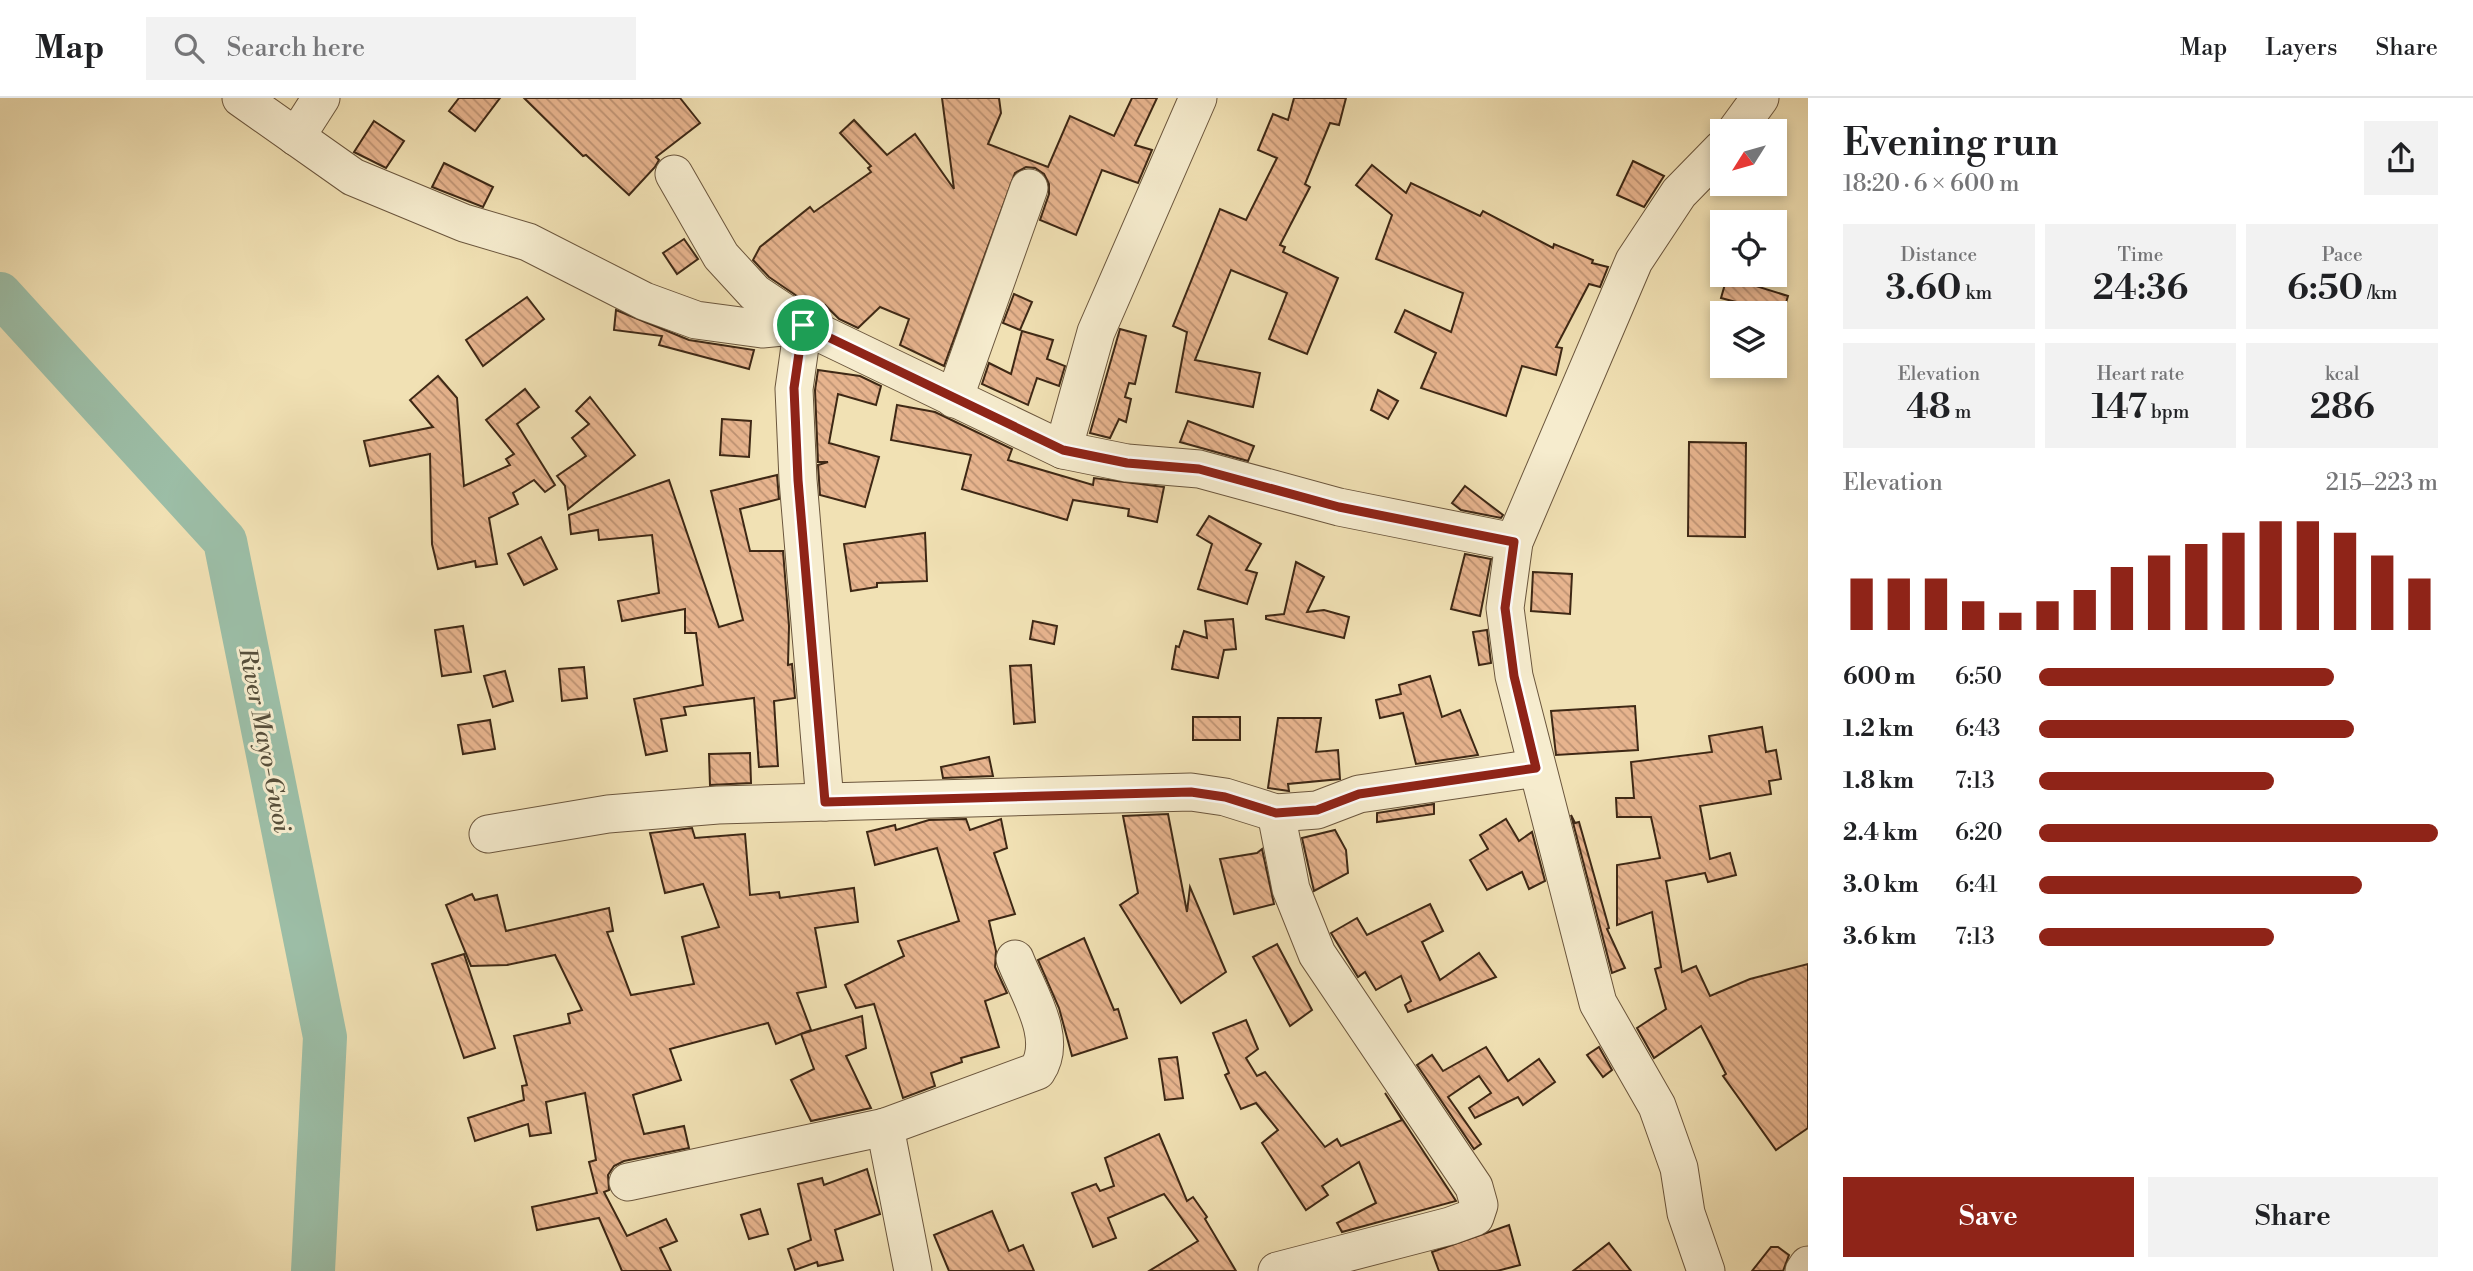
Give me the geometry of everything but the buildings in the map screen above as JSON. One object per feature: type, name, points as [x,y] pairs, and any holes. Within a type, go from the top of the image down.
[{"type":"street","points":[[241,98],[354,177],[464,223],[528,242],[644,301],[696,320],[762,329],[803,325]]},
{"type":"street","points":[[296,137],[321,98]]},
{"type":"street","points":[[1063,450],[1096,332],[1198,98]]},
{"type":"street","points":[[1745,119],[1760,98]]},
{"type":"street","points":[[1706,1271],[1685,1213],[1679,1168],[1657,1107],[1598,1003],[1514,676],[1505,608],[1514,542],[1634,261],[1679,193],[1710,161]]},
{"type":"street","points":[[674,174],[721,256],[755,293],[803,325],[954,400],[1063,450],[1127,463],[1199,469],[1339,507],[1514,542]]},
{"type":"street","points":[[954,400],[1029,188]]},
{"type":"street","points":[[803,325],[794,388],[798,480],[825,802]]},
{"type":"street","points":[[488,834],[608,814],[718,805],[1191,792],[1225,797],[1276,813],[1317,810],[1359,794],[1536,768]]},
{"type":"street","points":[[1276,813],[1291,889],[1317,954],[1474,1186],[1479,1205],[1475,1217],[1462,1222],[1277,1271]]},
{"type":"street","points":[[628,1182],[885,1127],[1037,1071],[1045,1058],[1046,1040],[1014,960]]},
{"type":"street","points":[[885,1127],[913,1271]]},
{"type":"street","points":[[1804,1271],[1808,1265]]},
{"type":"waterway","name":"River Mayo-Gwoi","points":[[0,294],[225,541],[325,1037],[313,1271]]},
{"type":"route","points":[[803,325],[954,400],[1063,450],[1127,463],[1199,469],[1257,482],[1339,507],[1514,542],[1505,608],[1514,676],[1536,768],[1442,784],[1359,794],[1317,810],[1276,813],[1225,797],[1191,792],[825,802],[798,480],[794,388],[803,325]]}]
